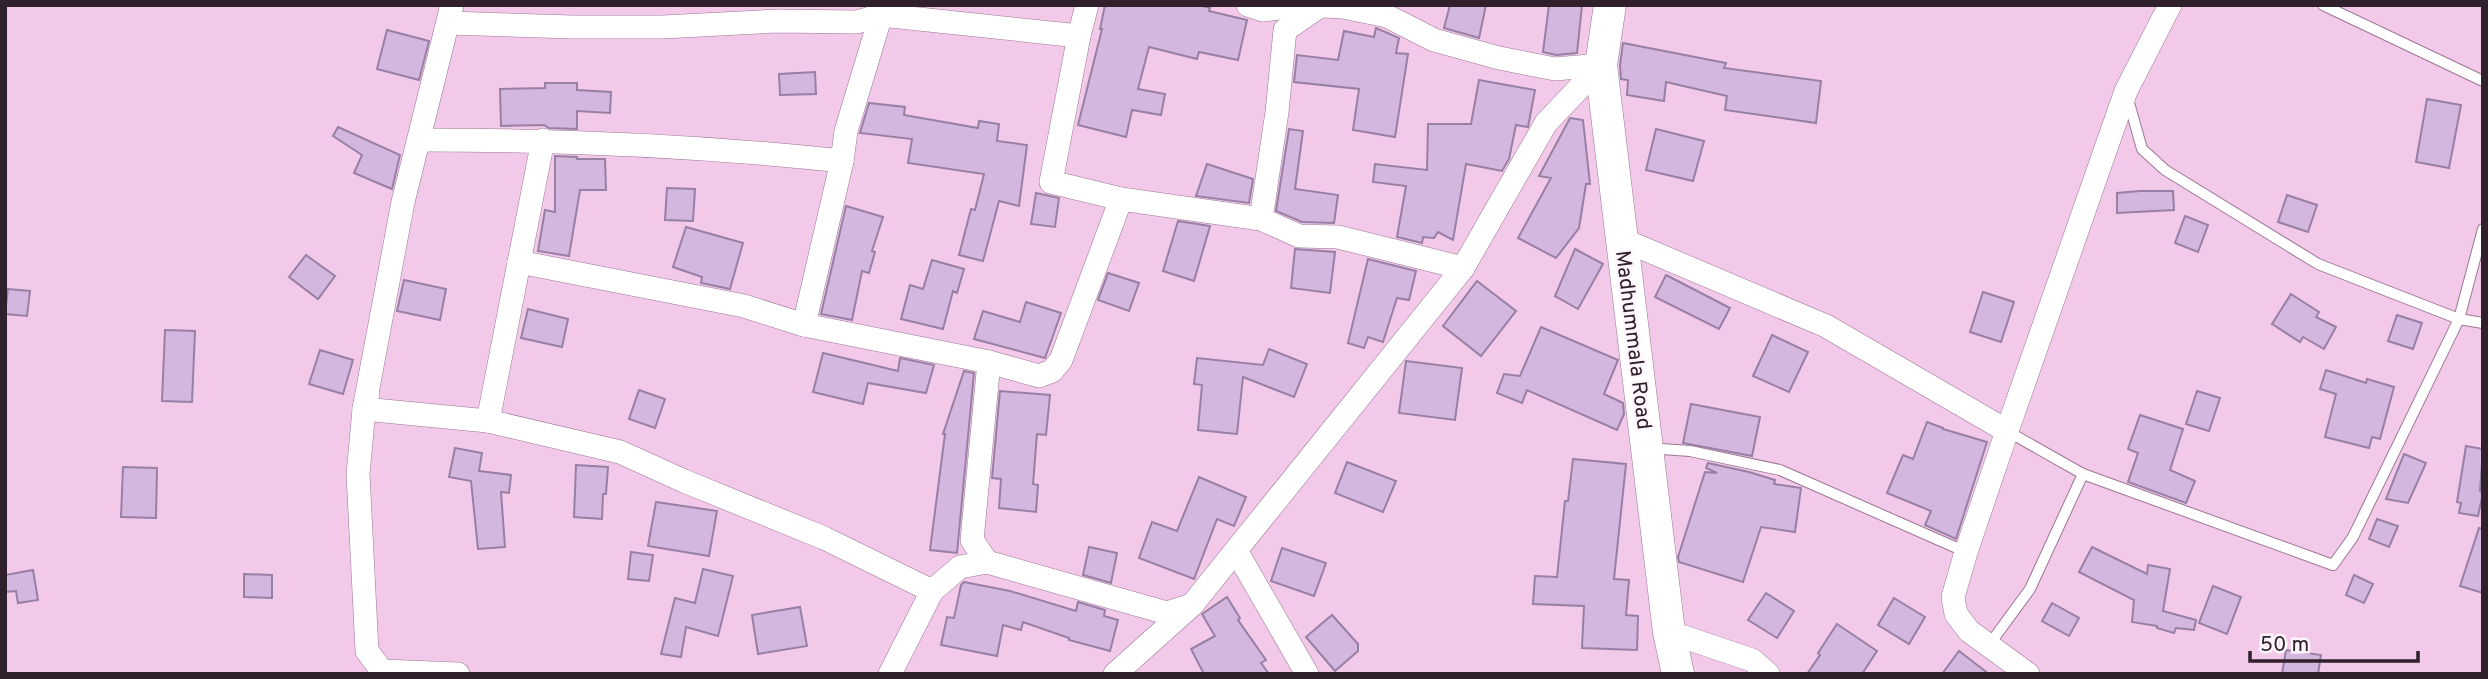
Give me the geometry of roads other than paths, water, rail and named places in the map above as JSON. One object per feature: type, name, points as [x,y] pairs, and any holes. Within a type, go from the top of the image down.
[{"type":"street","points":[[1087,5],[1051,183],[1121,199],[1261,219],[1299,236],[1338,237],[1463,268]]},
{"type":"street","points":[[1248,5],[1263,10],[1306,5],[1343,6],[1387,16],[1434,40],[1499,58],[1555,69],[1601,65]]},
{"type":"street","name":"Madhummala Road","points":[[1610,5],[1601,65],[1669,632],[1678,674]]},
{"type":"street","points":[[2028,674],[1969,631],[1956,614],[1953,597],[1965,552],[2126,91],[2170,5]]},
{"type":"street","points":[[1261,219],[1277,112],[1285,30],[1320,6]]},
{"type":"street","points":[[458,674],[382,671],[367,650],[358,474],[364,409],[402,202],[450,14],[572,27],[663,27],[857,22],[881,10],[1079,36]]},
{"type":"street","points":[[804,324],[842,161],[846,131],[881,10]]},
{"type":"street","points":[[1115,674],[1192,606],[1237,552],[1463,268],[1546,123],[1601,65]]},
{"type":"street","points":[[419,139],[543,140],[741,150],[842,161]]},
{"type":"street","points":[[488,421],[543,140]]},
{"type":"street","points":[[519,262],[744,306],[804,324],[989,362],[1040,376],[1052,371],[1061,360],[1121,199]]},
{"type":"street","points":[[1621,239],[1826,326],[2007,431]]},
{"type":"street","points":[[987,562],[972,540],[989,362]]},
{"type":"street","points":[[364,409],[374,377]]},
{"type":"street","points":[[364,409],[488,421],[620,452],[824,538],[932,591]]},
{"type":"street","points":[[1237,552],[1307,674]]},
{"type":"street","points":[[890,674],[932,591],[960,567],[987,562],[1167,613],[1192,606]]},
{"type":"street","points":[[1669,632],[1752,660],[1768,674]]},
{"type":"lane","points":[[2321,6],[2483,81]]},
{"type":"lane","points":[[2126,91],[2142,149],[2165,170],[2318,264],[2459,319],[2483,323]]},
{"type":"lane","points":[[2007,431],[2083,474],[2333,565],[2353,537],[2459,319],[2483,229]]},
{"type":"lane","points":[[1648,448],[1690,451],[1780,470],[1965,552]]},
{"type":"lane","points":[[1989,645],[2030,589],[2083,474]]}]
